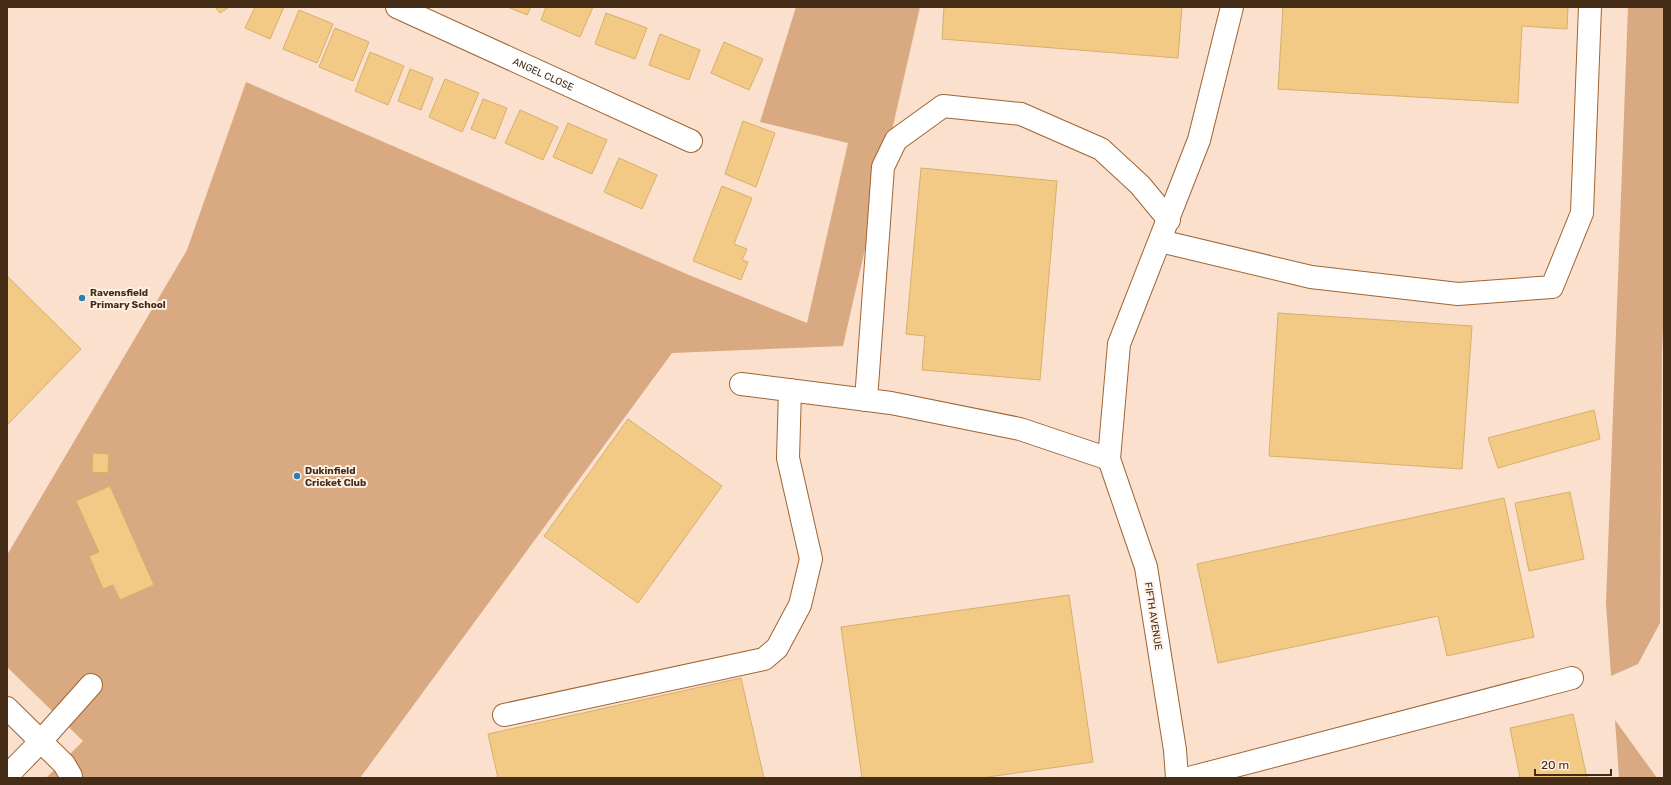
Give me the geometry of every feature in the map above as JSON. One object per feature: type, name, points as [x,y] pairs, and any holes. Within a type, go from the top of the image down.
[{"type":"street","name":"ANGEL CLOSE","points":[[397,7],[691,141]]},
{"type":"street","points":[[740,384],[892,404],[1020,429],[1109,459],[1119,344],[1200,140],[1232,7]]},
{"type":"street","points":[[1160,241],[1310,277],[1450,294],[1552,287],[1582,213],[1590,7]]},
{"type":"street","points":[[866,400],[883,167],[896,140],[943,106],[1021,114],[1101,149],[1140,185],[1168,220]]},
{"type":"street","points":[[504,716],[764,659],[777,648],[800,605],[811,559],[788,458],[790,390]]},
{"type":"street","name":"FIFTH AVENUE","points":[[1109,459],[1146,567],[1175,750],[1177,778]]},
{"type":"street","points":[[1189,778],[1572,678]]},
{"type":"street","points":[[7,776],[91,685]]},
{"type":"street","points":[[7,708],[64,764],[71,778]]},
{"type":"shaded area","name":"Dukinfield Cricket Club","points":[[796,7],[920,7],[843,346],[672,353],[360,778],[46,778],[83,741],[7,667],[7,555],[187,250],[246,82],[689,275],[807,323],[848,143],[760,122]]},
{"type":"shaded area","points":[[1628,7],[1664,7],[1664,302],[1662,353],[1660,623],[1638,664],[1611,676],[1606,603]]},
{"type":"shaded area","points":[[1615,720],[1657,778],[1619,778]]},
{"type":"building","points":[[215,7],[229,7],[220,13]]},
{"type":"building","points":[[255,7],[284,7],[270,39],[245,28]]},
{"type":"building","points":[[508,7],[531,7],[527,15]]},
{"type":"building","points":[[546,7],[593,7],[580,37],[541,20]]},
{"type":"building","points":[[944,7],[1182,7],[1178,58],[942,39]]},
{"type":"building","points":[[1283,7],[1568,7],[1567,29],[1522,26],[1518,103],[1278,89]]},
{"type":"building","points":[[299,10],[333,24],[317,63],[283,49]]},
{"type":"building","points":[[606,13],[647,28],[635,59],[595,44]]},
{"type":"building","points":[[335,28],[369,42],[353,81],[319,67]]},
{"type":"building","points":[[660,34],[700,50],[689,80],[649,65]]},
{"type":"building","points":[[724,42],[763,59],[749,90],[711,73]]},
{"type":"building","points":[[370,52],[404,66],[388,105],[355,91]]},
{"type":"building","points":[[410,69],[433,78],[421,110],[398,101]]},
{"type":"building","points":[[445,79],[479,93],[462,132],[429,117]]},
{"type":"building","points":[[483,99],[507,108],[495,139],[471,129]]},
{"type":"building","points":[[520,110],[558,127],[543,160],[505,143]]},
{"type":"building","points":[[743,121],[775,133],[756,187],[725,174]]},
{"type":"building","points":[[568,123],[607,140],[592,174],[553,157]]},
{"type":"building","points":[[619,158],[657,175],[642,209],[604,192]]},
{"type":"building","points":[[921,168],[1057,181],[1040,380],[922,370],[925,336],[906,334]]},
{"type":"building","points":[[722,186],[752,198],[734,244],[747,249],[742,260],[748,262],[741,280],[693,261]]},
{"type":"building","points":[[7,276],[81,349],[7,425]]},
{"type":"building","points":[[1278,313],[1472,326],[1462,469],[1269,456]]},
{"type":"building","points":[[1594,410],[1600,439],[1498,468],[1488,438]]},
{"type":"building","points":[[628,419],[722,486],[638,603],[544,536]]},
{"type":"building","points":[[93,453],[109,454],[108,473],[92,472]]},
{"type":"building","points":[[110,486],[154,585],[120,600],[113,585],[103,589],[89,556],[99,552],[76,501]]},
{"type":"building","points":[[1570,492],[1584,559],[1529,571],[1515,503]]},
{"type":"building","points":[[1504,498],[1534,637],[1447,656],[1438,616],[1218,663],[1197,564]]},
{"type":"building","points":[[1069,595],[1093,762],[981,778],[862,778],[841,627]]},
{"type":"building","points":[[741,678],[764,778],[498,778],[488,734]]},
{"type":"building","points":[[1573,714],[1587,778],[1520,778],[1510,728]]},
{"type":"place","name":"Ravensfield Primary School","points":[[82,298]]},
{"type":"place","name":"Dukinfield Cricket Club","points":[[297,476]]}]
